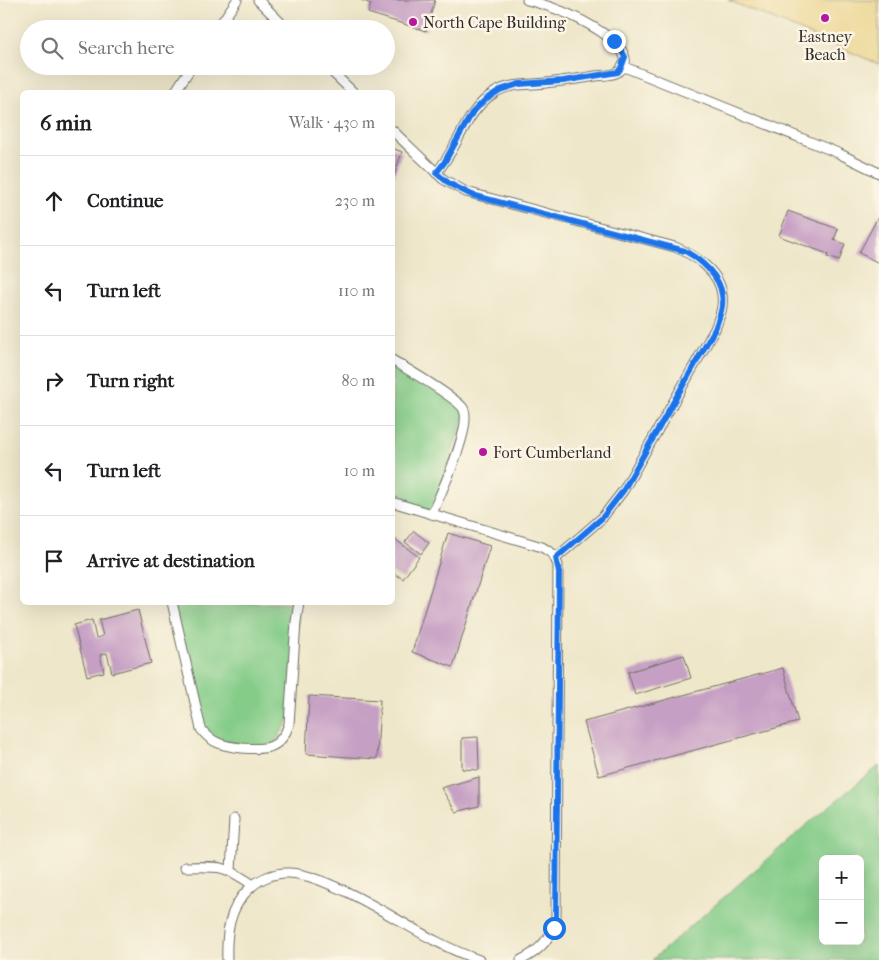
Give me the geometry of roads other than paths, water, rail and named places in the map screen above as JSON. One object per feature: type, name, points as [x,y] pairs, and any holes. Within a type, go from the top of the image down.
[{"type":"lane","points":[[223,20],[237,0]]},
{"type":"lane","points":[[258,0],[278,20]]},
{"type":"lane","points":[[436,173],[444,163],[472,113],[486,99],[500,90],[519,84],[554,82],[613,74],[618,72],[622,66],[625,57],[620,48],[596,28],[568,12],[527,0]]},
{"type":"lane","points":[[622,66],[838,153],[879,173]]},
{"type":"lane","points":[[175,90],[186,75]]},
{"type":"lane","points":[[335,75],[351,90]]},
{"type":"lane","points":[[395,133],[436,173],[450,184],[472,195],[685,251],[704,265],[719,284],[722,294],[722,305],[715,329],[623,491],[602,518],[556,558]]},
{"type":"lane","points":[[395,362],[458,402],[465,414],[463,436],[432,514]]},
{"type":"lane","points":[[395,503],[542,547],[556,558],[559,572],[556,917],[554,928],[548,939],[540,948],[521,960]]},
{"type":"lane","points":[[173,605],[201,729],[215,743],[255,749],[268,748],[279,742],[285,735],[289,724],[299,605]]},
{"type":"lane","points":[[232,870],[234,819]]},
{"type":"lane","points":[[185,867],[212,866],[232,870],[253,885]]},
{"type":"lane","points":[[227,960],[232,915],[236,904],[253,885],[265,878],[290,873],[315,879],[374,905],[454,950],[479,960]]},
{"type":"place","name":"Eastney Beach","points":[[825,18]]},
{"type":"place","name":"North Cape Building","points":[[413,22]]},
{"type":"place","name":"Fort Cumberland","points":[[483,452]]}]
